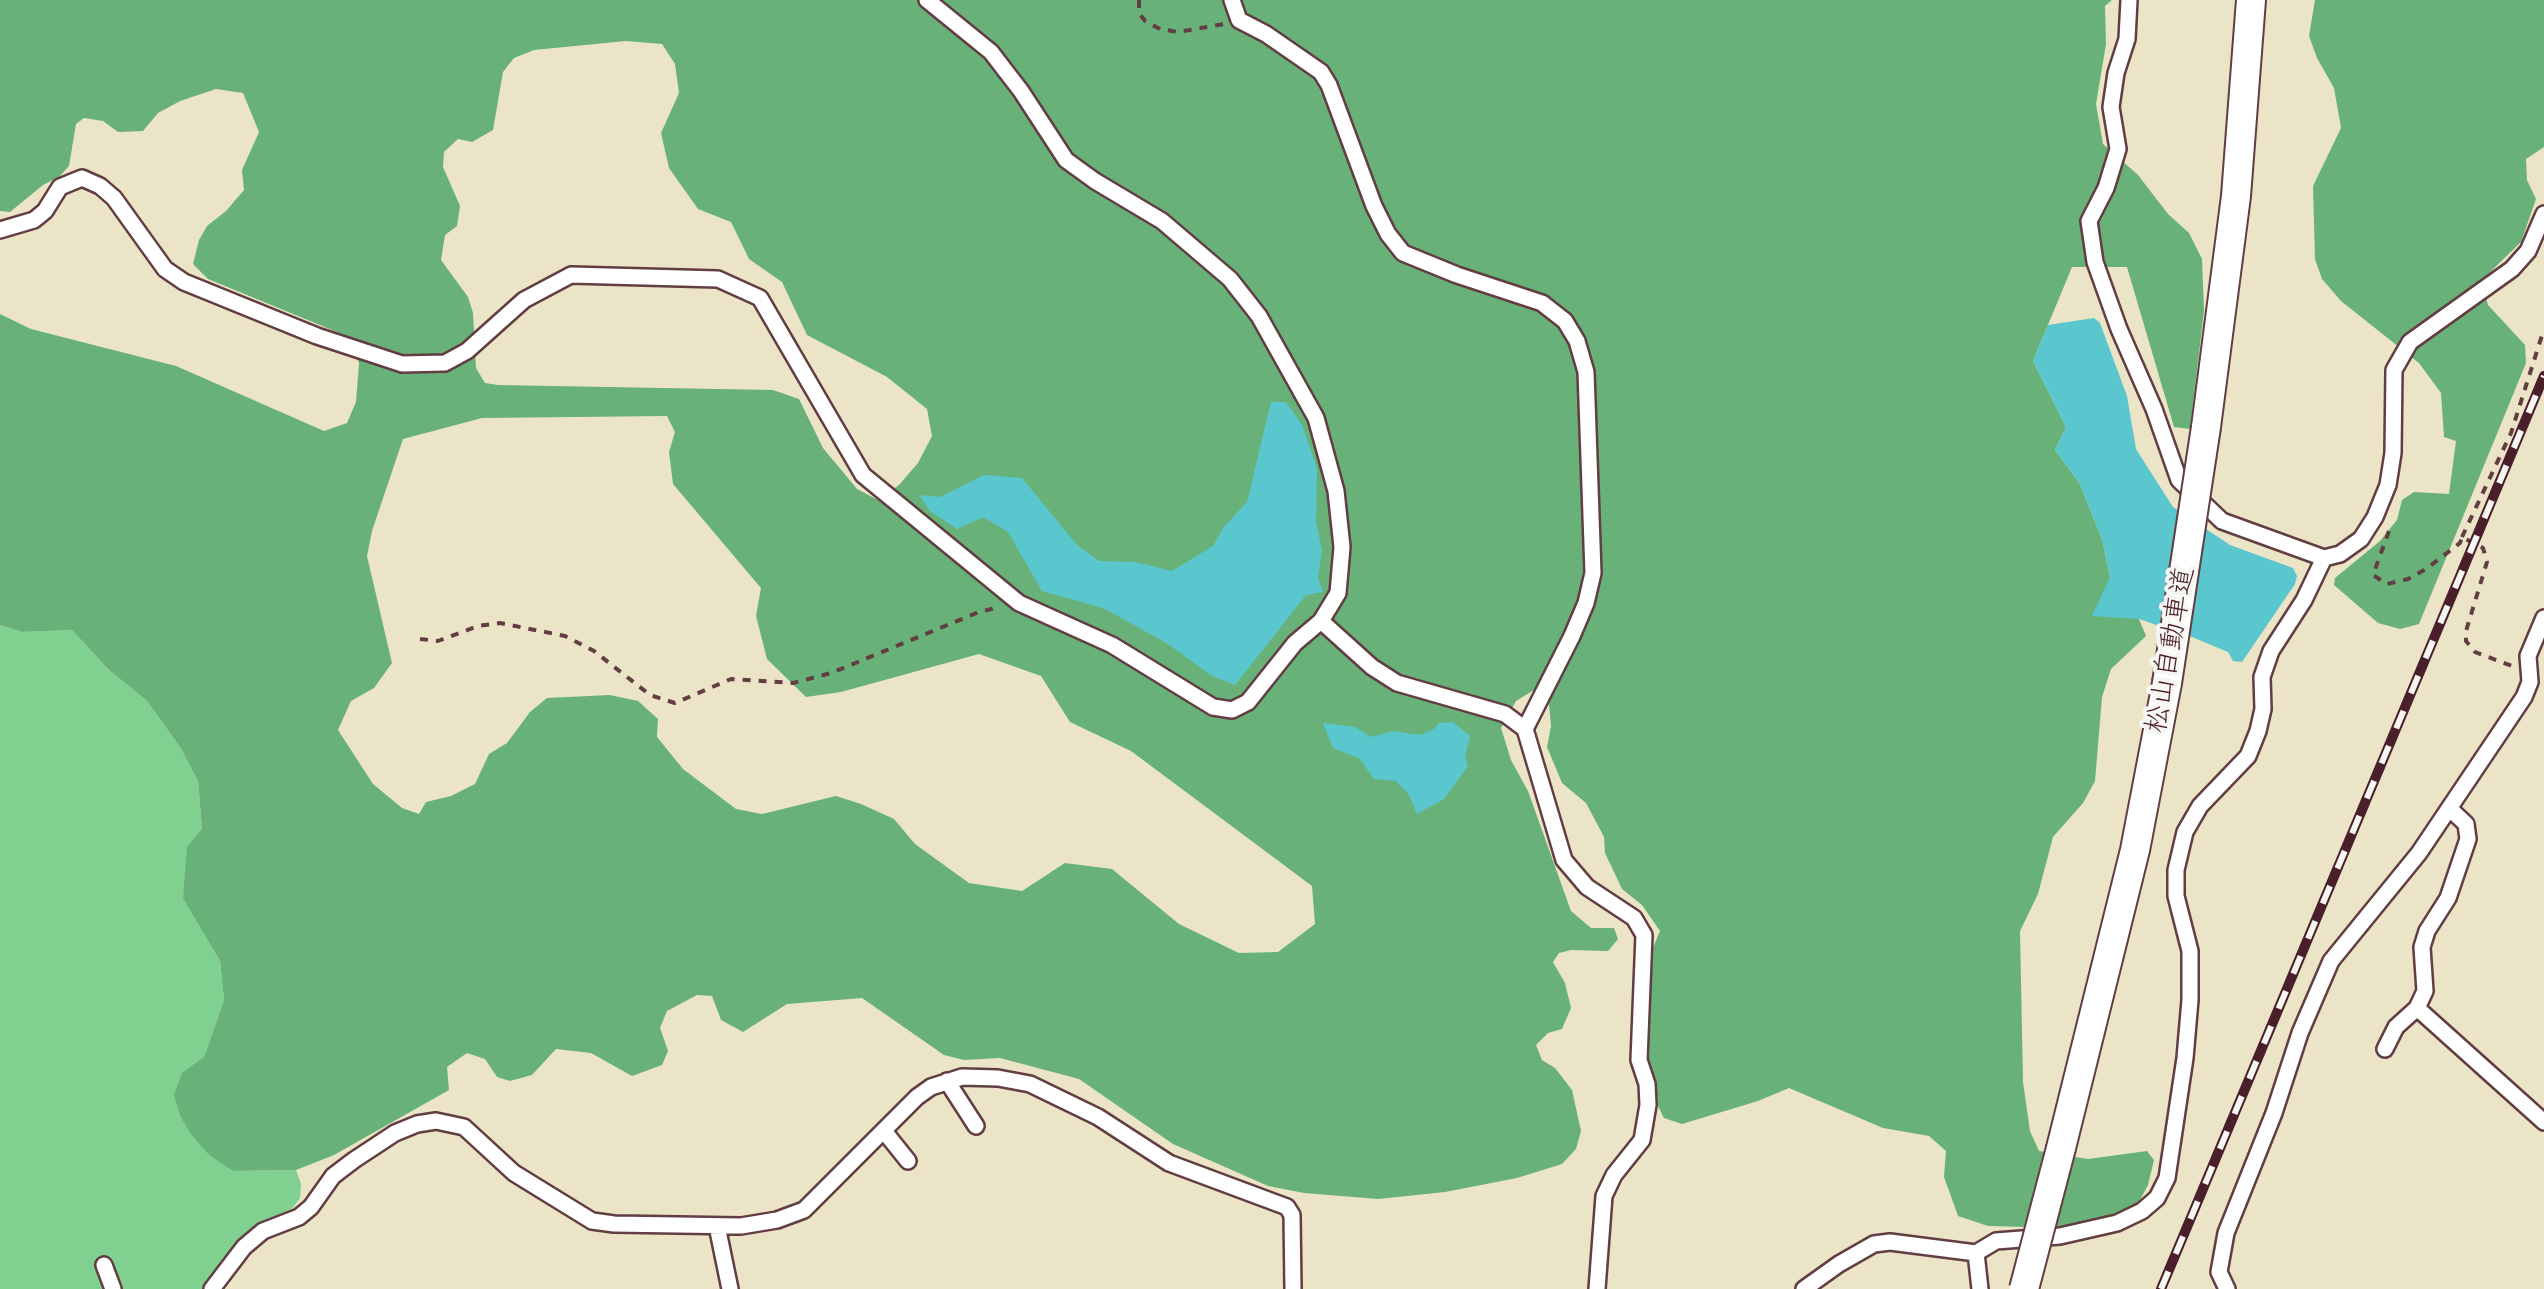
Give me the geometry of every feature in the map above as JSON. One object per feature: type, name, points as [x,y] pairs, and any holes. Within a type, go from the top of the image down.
[{"type":"highway","name":"松山自動車道","points":[[2024,1289],[2130,868],[2167,683],[2236,196],[2251,0]]},
{"type":"street","points":[[0,230],[34,220],[45,211],[60,187],[82,178],[114,198],[165,269],[184,282],[317,336],[414,365],[445,363],[467,352],[524,300],[571,275],[718,280],[760,298],[863,475],[1019,603],[1112,644],[1213,707],[1232,710],[1248,702],[1295,643],[1322,621],[1338,593],[1342,548],[1336,491],[1316,418],[1259,316],[1230,279],[1162,222],[1066,160],[1022,91],[990,52],[927,0]]},
{"type":"street","points":[[1232,0],[1239,20],[1321,72],[1374,206],[1388,234],[1404,253],[1542,303],[1565,322],[1576,341],[1586,372],[1593,573],[1572,636],[1525,729]]},
{"type":"street","points":[[2129,0],[2127,39],[2111,107],[2118,149],[2106,188],[2088,221],[2094,262],[2179,480],[2222,522],[2324,558],[2340,554],[2361,540],[2388,485],[2394,452],[2394,370],[2410,342],[2512,269],[2528,251],[2544,214]]},
{"type":"street","points":[[1804,1289],[1874,1244],[1890,1242],[1976,1253],[1996,1241],[2060,1236],[2118,1223],[2157,1198],[2166,1178],[2190,1000],[2190,951],[2176,896],[2176,870],[2185,832],[2200,806],[2248,756],[2263,708],[2262,677],[2271,650],[2304,600],[2324,558]]},
{"type":"street","points":[[2227,1289],[2218,1272],[2226,1232],[2331,961],[2419,853],[2524,697],[2537,684],[2528,656],[2544,618]]},
{"type":"street","points":[[1322,621],[1372,668],[1396,683],[1505,714],[1525,729],[1564,860],[1587,886],[1634,918],[1644,935],[1639,1060],[1647,1084],[1648,1105],[1642,1140],[1604,1196],[1597,1289]]},
{"type":"street","points":[[2385,1049],[2396,1026],[2417,1008],[2424,992],[2422,947],[2448,898],[2468,838],[2466,824],[2450,808]]},
{"type":"street","points":[[2417,1008],[2544,1122]]},
{"type":"street","points":[[212,1289],[244,1247],[263,1231],[311,1207],[333,1176],[396,1133],[417,1124],[436,1121],[464,1127],[514,1172],[592,1221],[717,1226],[759,1223],[804,1210],[931,1087],[962,1078],[998,1078],[1030,1084],[1098,1117],[1168,1164],[1286,1207],[1292,1215],[1293,1289]]},
{"type":"street","points":[[946,1081],[976,1126]]},
{"type":"street","points":[[884,1131],[908,1161]]},
{"type":"street","points":[[717,1226],[730,1289]]},
{"type":"street","points":[[1976,1253],[1980,1289]]},
{"type":"street","points":[[104,1265],[114,1289]]},
{"type":"path","points":[[1139,0],[1139,12],[1145,20],[1178,32],[1239,20]]},
{"type":"path","points":[[2378,508],[2390,520],[2374,574],[2383,582],[2398,582],[2417,575],[2460,543],[2511,433],[2544,329]]},
{"type":"path","points":[[2462,537],[2482,548],[2487,556],[2466,631],[2468,645],[2483,656],[2515,667],[2537,684]]},
{"type":"path","points":[[420,639],[438,642],[478,626],[500,623],[565,636],[594,651],[650,695],[675,703],[731,679],[793,682],[830,673],[979,612],[1019,603]]},
{"type":"green space","points":[[0,0],[2112,0],[2105,6],[2106,44],[2096,104],[2103,144],[2138,175],[2168,214],[2189,233],[2202,259],[2204,311],[2190,429],[2174,427],[2127,267],[2072,267],[2033,361],[2066,427],[2055,450],[2080,484],[2102,539],[2110,577],[2146,636],[2111,669],[2102,697],[2095,781],[2083,803],[2053,837],[2038,894],[2020,931],[2023,1082],[2030,1131],[2039,1151],[2088,1159],[2147,1151],[2154,1160],[2148,1185],[2139,1202],[2116,1215],[2067,1228],[1988,1226],[1958,1216],[1944,1177],[1946,1151],[1929,1136],[1883,1128],[1789,1088],[1682,1124],[1664,1118],[1657,1104],[1648,1056],[1652,950],[1660,931],[1642,905],[1622,889],[1605,853],[1604,837],[1586,803],[1562,783],[1547,747],[1551,726],[1548,693],[1539,687],[1516,701],[1501,728],[1511,760],[1528,791],[1571,911],[1591,928],[1614,928],[1618,939],[1608,951],[1571,950],[1559,953],[1553,962],[1565,983],[1571,1008],[1562,1029],[1548,1033],[1536,1045],[1542,1060],[1555,1068],[1572,1090],[1581,1131],[1576,1149],[1562,1164],[1517,1178],[1445,1192],[1378,1199],[1268,1186],[1173,1144],[1079,1079],[1000,1058],[964,1060],[944,1055],[862,998],[787,1004],[743,1032],[721,1020],[712,996],[697,995],[667,1011],[660,1028],[668,1051],[662,1065],[632,1076],[591,1053],[556,1049],[532,1075],[510,1081],[497,1077],[485,1059],[467,1053],[447,1067],[449,1090],[334,1155],[296,1170],[233,1171],[210,1156],[191,1134],[174,1095],[182,1073],[204,1057],[224,1000],[220,961],[183,898],[187,847],[202,829],[198,781],[180,747],[147,701],[109,670],[72,630],[22,632],[0,625],[0,314],[31,329],[176,366],[324,431],[347,423],[356,402],[359,363],[349,337],[208,279],[193,264],[207,226],[244,190],[242,170],[259,132],[243,93],[216,89],[180,101],[158,113],[143,131],[118,132],[103,121],[84,118],[76,124],[69,166],[10,212],[0,211]],"holes":[[[626,41],[662,44],[675,64],[679,93],[661,133],[669,168],[698,209],[731,222],[749,259],[782,282],[807,335],[887,377],[927,409],[932,436],[918,463],[899,485],[878,500],[857,489],[823,448],[799,399],[773,390],[498,385],[485,383],[476,368],[473,313],[468,297],[441,260],[445,235],[457,226],[460,206],[443,167],[444,152],[458,139],[472,142],[493,130],[503,72],[514,58],[534,50]],[[667,416],[675,432],[669,452],[673,484],[761,588],[756,616],[767,659],[806,697],[841,692],[979,654],[1041,676],[1070,722],[1131,751],[1312,886],[1315,924],[1278,952],[1239,953],[1179,924],[1112,869],[1065,863],[1022,891],[969,883],[915,844],[894,819],[836,796],[762,814],[736,809],[683,769],[657,737],[658,719],[638,701],[610,695],[547,698],[530,712],[507,743],[489,754],[475,784],[426,802],[419,814],[402,808],[373,784],[338,730],[351,701],[374,688],[392,663],[367,556],[403,439],[482,418]]]},
{"type":"green space","points":[[2315,0],[2544,0],[2544,147],[2526,159],[2527,180],[2536,199],[2521,242],[2481,281],[2488,305],[2525,345],[2526,363],[2419,624],[2400,629],[2378,623],[2334,585],[2335,578],[2380,541],[2397,520],[2402,500],[2414,492],[2449,494],[2456,441],[2444,437],[2441,393],[2419,363],[2341,301],[2322,279],[2315,259],[2313,186],[2341,128],[2334,88],[2309,36]]},
{"type":"green space","points":[[0,625],[22,632],[72,630],[109,670],[147,701],[180,747],[198,781],[202,829],[183,897],[220,961],[224,1000],[204,1057],[175,1095],[180,1116],[210,1156],[233,1171],[296,1170],[301,1184],[300,1198],[292,1209],[249,1230],[203,1289],[0,1289]]},
{"type":"water","points":[[2094,318],[2100,323],[2127,396],[2136,449],[2173,507],[2230,545],[2293,568],[2297,576],[2242,662],[2233,661],[2228,652],[2139,619],[2092,616],[2110,577],[2102,539],[2080,484],[2055,450],[2066,427],[2033,361],[2048,325]]},
{"type":"water","points":[[1271,402],[1286,402],[1302,425],[1317,468],[1316,521],[1322,551],[1318,578],[1323,592],[1306,595],[1235,685],[1212,676],[1168,644],[1103,608],[1042,591],[1008,532],[983,517],[957,529],[930,511],[919,495],[940,497],[984,475],[1022,478],[1077,545],[1099,561],[1135,562],[1172,571],[1213,546],[1247,502]]},
{"type":"water","points":[[1453,722],[1470,736],[1465,757],[1468,766],[1444,799],[1417,814],[1409,795],[1396,781],[1374,779],[1359,758],[1333,748],[1323,723],[1355,727],[1371,737],[1393,731],[1420,735],[1439,723]]},
{"type":"railway","points":[[2161,1289],[2544,376]]}]
